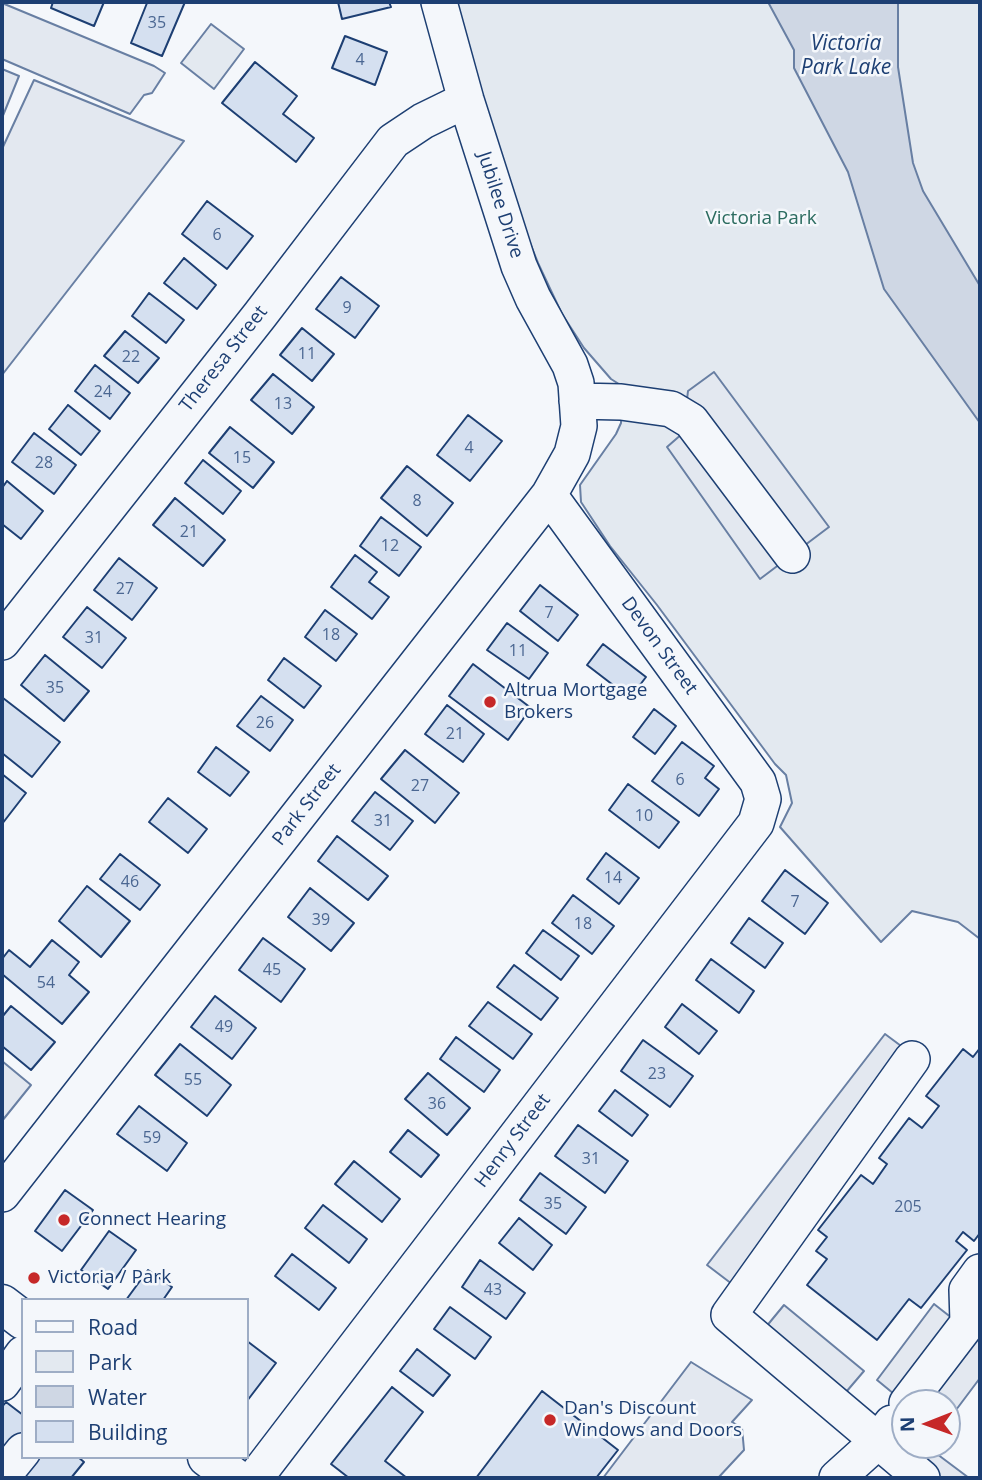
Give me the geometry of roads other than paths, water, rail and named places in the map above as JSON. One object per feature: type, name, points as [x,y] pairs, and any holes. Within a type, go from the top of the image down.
[{"type":"main road","points":[[2,1304],[21,1318]]},
{"type":"main road","points":[[210,1459],[235,1478]]},
{"type":"street","name":"Jubilee Drive","points":[[439,2],[466,100],[519,266],[533,298],[570,365],[576,383],[577,401]]},
{"type":"street","name":"Theresa Street","points":[[2,642],[260,315],[393,141],[423,121],[466,100]]},
{"type":"street","name":"Park Street","points":[[2,1194],[549,495],[572,454],[579,426],[577,401]]},
{"type":"street","points":[[577,401],[621,402],[671,409],[691,421],[792,555]]},
{"type":"street","name":"Devon Street","points":[[549,495],[758,782],[763,799]]},
{"type":"street","name":"Henry Street","points":[[255,1478],[755,823],[763,799]]},
{"type":"street","points":[[912,1059],[729,1315],[922,1478]]},
{"type":"street","points":[[919,1389],[974,1322],[967,1290],[980,1272]]},
{"type":"street","points":[[2,1382],[21,1357]]},
{"type":"street","points":[[837,1478],[878,1441],[891,1424]]},
{"type":"street","points":[[2,1477],[21,1453]]},
{"type":"water","name":"Victoria Park Lake","points":[[768,2],[898,2],[898,67],[913,163],[923,191],[980,286],[980,423],[884,289],[848,172],[794,68],[794,50]]},
{"type":"place","name":"Altrua Mortgage Brokers","points":[[490,702]]},
{"type":"place","name":"Connect Hearing","points":[[64,1220]]},
{"type":"place","name":"Victoria / Park","points":[[34,1278]]},
{"type":"place","name":"Dan's Discount Windows and Doors","points":[[550,1420]]},
{"type":"park label","name":"Victoria Park","points":[[761,219]]}]
